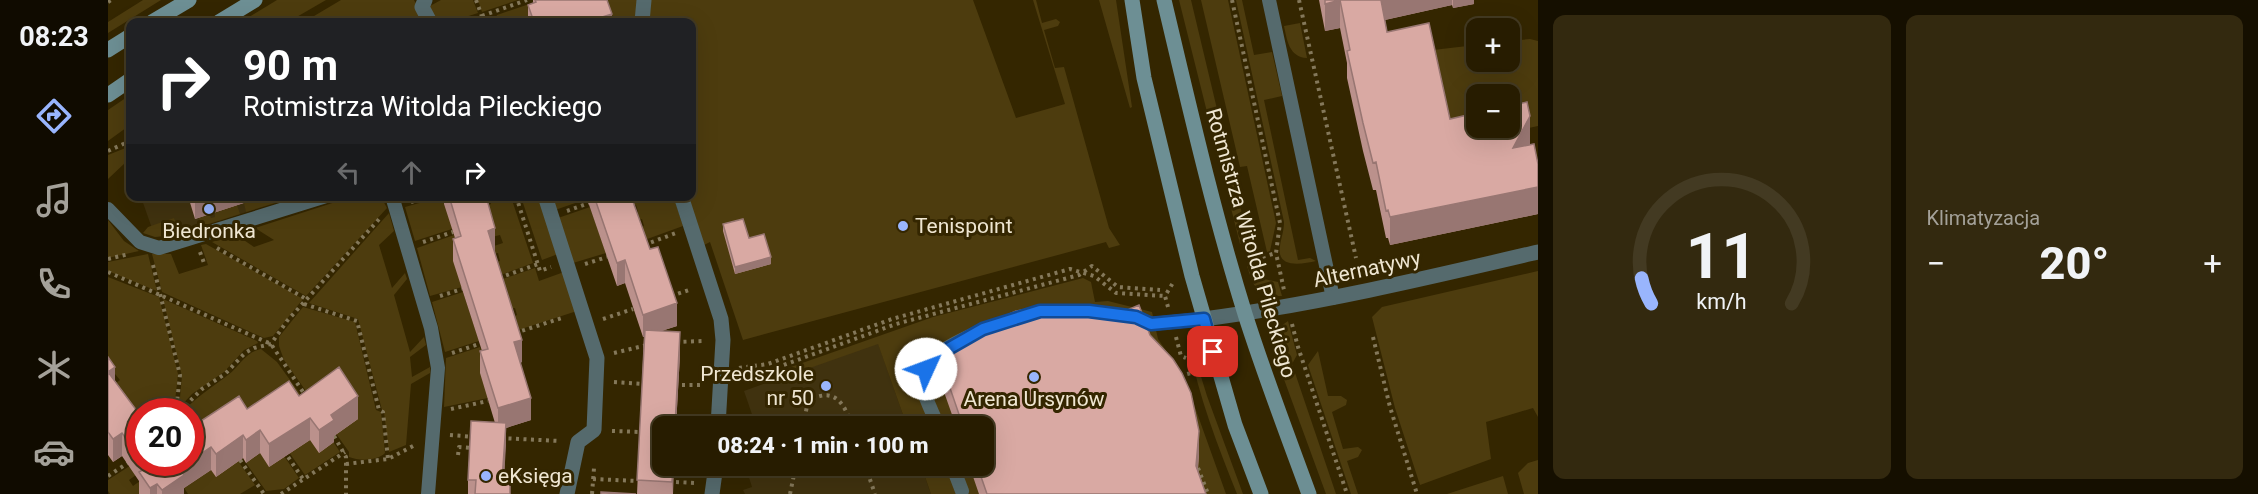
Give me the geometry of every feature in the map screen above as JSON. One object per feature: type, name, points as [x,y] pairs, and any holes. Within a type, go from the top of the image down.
[{"type":"main road","points":[[159,18],[189,0]]},
{"type":"main road","points":[[226,18],[255,0]]},
{"type":"main road","points":[[1132,0],[1139,52],[1153,120],[1204,319],[1235,425],[1261,494]]},
{"type":"main road","name":"Rotmistrza Witolda Pileckiego","points":[[1164,0],[1245,313],[1309,494]]},
{"type":"main road","points":[[108,50],[126,39]]},
{"type":"main road","points":[[108,95],[126,83]]},
{"type":"street","points":[[425,0],[422,7],[428,18]]},
{"type":"street","points":[[642,18],[644,0]]},
{"type":"street","points":[[547,201],[597,358],[594,430],[578,442],[569,487]]},
{"type":"street","points":[[683,201],[721,319],[723,340],[719,416]]},
{"type":"street","name":"Alternatywy","points":[[1204,319],[1333,298],[1538,252]]},
{"type":"lane","points":[[1269,0],[1333,298]]},
{"type":"lane","points":[[108,209],[134,237],[149,246],[166,247],[311,201]]},
{"type":"lane","points":[[394,202],[437,358],[439,379],[428,494]]},
{"type":"lane","points":[[1072,311],[1124,315],[1151,324],[1204,319]]},
{"type":"lane","points":[[934,416],[922,386],[922,378],[929,363],[943,351],[993,326]]},
{"type":"lane","points":[[956,476],[962,491]]},
{"type":"path","points":[[476,0],[482,16],[528,0]]},
{"type":"path","points":[[1232,0],[1280,223],[1276,253],[1286,297]]},
{"type":"path","points":[[1299,0],[1356,258]]},
{"type":"path","points":[[108,151],[126,143]]},
{"type":"path","points":[[518,201],[540,271],[566,261]]},
{"type":"path","points":[[192,398],[225,374],[245,353],[271,344],[287,321],[394,202]]},
{"type":"path","points":[[407,247],[453,232]]},
{"type":"path","points":[[643,245],[676,233]]},
{"type":"path","points":[[199,237],[306,302],[357,321],[379,410],[382,412],[388,459]]},
{"type":"path","points":[[1243,262],[1276,253]]},
{"type":"path","points":[[152,261],[180,375],[179,398]]},
{"type":"path","points":[[498,278],[538,264]]},
{"type":"path","points":[[721,370],[742,375],[770,370],[896,324],[1079,276],[1092,266],[1118,287],[1160,290]]},
{"type":"path","points":[[721,370],[768,364],[892,318],[1070,269],[1094,276],[1116,293],[1165,296]]},
{"type":"path","points":[[108,272],[271,344],[308,400]]},
{"type":"path","points":[[1169,310],[1165,296],[1173,282],[1178,280]]},
{"type":"path","points":[[667,297],[709,284]]},
{"type":"path","points":[[423,301],[462,289]]},
{"type":"path","points":[[587,324],[633,309]]},
{"type":"path","points":[[1292,320],[1298,347],[1347,494]]},
{"type":"path","points":[[513,334],[553,321]]},
{"type":"path","points":[[1175,333],[1181,356],[1186,358]]},
{"type":"path","points":[[1373,337],[1390,407],[1418,494]]},
{"type":"path","points":[[666,343],[723,340]]},
{"type":"path","points":[[437,358],[479,344]]},
{"type":"path","points":[[597,358],[636,346],[656,344]]},
{"type":"path","points":[[1170,379],[1191,373]]},
{"type":"path","points":[[596,381],[643,384]]},
{"type":"path","points":[[806,416],[808,401],[829,395],[839,399],[848,416]]},
{"type":"path","points":[[436,413],[488,401]]},
{"type":"path","points":[[594,430],[641,432]]},
{"type":"path","points":[[346,464],[388,459],[434,434],[482,437]]},
{"type":"path","points":[[334,436],[345,452],[346,494]]},
{"type":"path","points":[[494,438],[578,442]]},
{"type":"path","points":[[458,455],[459,447],[471,448]]},
{"type":"path","points":[[284,450],[303,479]]},
{"type":"path","points":[[281,494],[345,452]]},
{"type":"path","points":[[240,460],[264,494]]},
{"type":"path","points":[[108,476],[126,464]]},
{"type":"path","points":[[1198,468],[1208,494]]},
{"type":"path","points":[[504,476],[569,487]]},
{"type":"path","points":[[790,494],[794,476]]},
{"type":"path","points":[[869,476],[875,494]]},
{"type":"path","points":[[593,479],[638,482]]},
{"type":"path","points":[[676,482],[709,489]]},
{"type":"shaded area","points":[[143,0],[161,0],[132,18],[126,18],[126,22],[108,33],[108,22]]},
{"type":"shaded area","points":[[277,0],[326,0],[295,18],[248,18]]},
{"type":"shaded area","points":[[341,0],[414,0],[424,18],[311,18]]},
{"type":"shaded area","points":[[441,0],[473,0],[478,13],[462,18],[434,18],[430,6]]},
{"type":"shaded area","points":[[478,0],[518,0],[482,12]]},
{"type":"shaded area","points":[[541,0],[536,18],[496,18],[497,15]]},
{"type":"shaded area","points":[[585,0],[637,0],[636,18],[603,18]]},
{"type":"shaded area","points":[[651,0],[973,0],[1016,118],[1065,104],[1033,0],[1036,0],[1042,23],[1056,19],[1060,22],[1058,26],[1044,30],[1055,68],[1064,67],[1109,228],[1120,245],[1109,248],[1106,242],[743,340],[710,242],[704,245],[689,201],[696,201],[696,18],[649,18]]},
{"type":"shaded area","points":[[1099,0],[1116,0],[1132,107],[1130,108]]},
{"type":"shaded area","points":[[1179,0],[1191,0],[1248,239],[1240,244]]},
{"type":"shaded area","points":[[1201,0],[1228,0],[1276,223],[1270,251],[1267,252],[1247,166],[1240,167]]},
{"type":"shaded area","points":[[1236,0],[1242,0],[1254,55],[1272,52],[1282,96],[1264,100],[1298,260],[1310,258],[1316,261],[1286,262],[1280,253],[1284,222]]},
{"type":"shaded area","points":[[1300,23],[1307,58],[1296,55],[1290,47],[1284,26]]},
{"type":"shaded area","points":[[1520,40],[1538,41],[1538,126],[1520,130],[1520,84],[1466,84],[1466,138],[1481,138],[1452,144],[1433,50],[1466,46],[1466,72],[1520,72]]},
{"type":"shaded area","points":[[126,98],[126,128],[108,141],[108,110]]},
{"type":"shaded area","points":[[126,148],[126,162],[108,179],[108,155]]},
{"type":"shaded area","points":[[142,201],[256,201],[259,208],[171,236],[155,237]]},
{"type":"shaded area","points":[[247,201],[282,201],[246,212],[244,203]]},
{"type":"shaded area","points":[[339,201],[383,201],[387,208],[306,296],[212,242],[235,234],[254,247],[274,240],[255,228]]},
{"type":"shaded area","points":[[427,201],[465,201],[452,229],[415,241],[405,207]]},
{"type":"shaded area","points":[[490,201],[512,201],[533,263],[495,277],[491,263],[500,261],[498,253],[488,255],[487,253],[495,250],[494,246],[503,243],[500,235],[492,237],[482,207],[491,204]]},
{"type":"shaded area","points":[[522,201],[540,201],[558,254],[542,260]]},
{"type":"shaded area","points":[[552,201],[581,201],[555,210]]},
{"type":"shaded area","points":[[625,201],[675,201],[683,226],[639,242],[635,230],[644,226],[642,219],[633,222],[630,215],[638,212],[636,205],[627,208]]},
{"type":"shaded area","points":[[237,205],[240,214],[202,226],[199,218],[209,214],[211,218],[215,217],[215,213]]},
{"type":"shaded area","points":[[590,207],[606,253],[573,263],[558,218]]},
{"type":"shaded area","points":[[389,213],[394,231],[379,245],[392,288],[405,273],[407,279],[394,295],[410,352],[424,337],[426,345],[410,357],[412,377],[430,367],[430,373],[411,384],[406,445],[389,452],[384,412],[358,319],[309,303]]},
{"type":"shaded area","points":[[174,218],[179,233],[155,237],[143,233],[148,227]]},
{"type":"shaded area","points":[[108,220],[124,241],[139,251],[108,258]]},
{"type":"shaded area","points":[[454,235],[461,258],[462,287],[430,296],[417,248]]},
{"type":"shaded area","points":[[206,244],[303,299],[273,336],[264,338],[162,292],[152,254],[171,254],[179,274],[208,265],[201,245]]},
{"type":"shaded area","points":[[148,254],[157,291],[108,271],[108,262]]},
{"type":"shaded area","points":[[1254,264],[1264,279],[1278,282],[1282,296],[1267,295],[1257,289],[1247,266]]},
{"type":"shaded area","points":[[535,268],[539,281],[564,272],[577,311],[512,332],[508,319],[517,315],[515,308],[506,310],[497,281]]},
{"type":"shaded area","points":[[1538,271],[1538,417],[1533,408],[1486,422],[1491,459],[1420,485],[1395,408],[1372,317],[1382,307]]},
{"type":"shaded area","points":[[108,277],[159,297],[178,374],[175,398],[126,398],[126,409],[112,386],[120,380],[115,374],[108,378]]},
{"type":"shaded area","name":"Arena Ursynów","points":[[1083,278],[1091,282],[1095,302],[1108,301],[1152,312],[1158,339],[1169,355],[1181,387],[1187,385],[1226,494],[931,494],[925,476],[994,476],[994,416],[903,416],[878,344],[773,381],[771,374],[933,317]]},
{"type":"shaded area","points":[[463,292],[479,341],[445,352],[432,302]]},
{"type":"shaded area","points":[[163,299],[258,343],[244,350],[224,372],[188,398],[180,398],[182,376]]},
{"type":"shaded area","points":[[303,307],[355,322],[376,410],[381,412],[385,453],[382,456],[368,460],[349,457],[349,452],[284,360],[279,346],[279,337]]},
{"type":"shaded area","points":[[1288,321],[1297,355],[1292,364],[1336,494],[1326,494],[1274,352],[1275,334]]},
{"type":"shaded area","name":"Przedszkole nr 50","points":[[878,343],[904,416],[753,416],[744,391]]},
{"type":"shaded area","points":[[1189,344],[1191,344],[1207,396],[1243,494],[1237,494],[1216,439],[1203,402]]},
{"type":"shaded area","points":[[480,347],[488,371],[488,398],[444,407],[446,358]]},
{"type":"shaded area","points":[[261,349],[277,362],[311,409],[204,438],[204,398],[198,398],[255,351]]},
{"type":"shaded area","points":[[1318,351],[1328,396],[1341,396],[1347,400],[1346,405],[1332,412],[1343,449],[1358,447],[1362,450],[1358,457],[1347,461],[1358,494],[1351,494],[1308,365]]},
{"type":"shaded area","points":[[306,435],[334,443],[340,452],[305,475],[286,448]]},
{"type":"shaded area","points":[[260,453],[284,456],[299,478],[284,489],[266,491],[246,463]]},
{"type":"shaded area","points":[[1538,460],[1538,494],[1524,494],[1518,473],[1528,463]]},
{"type":"shaded area","points":[[238,461],[255,485],[240,494],[188,494],[184,488],[211,470],[216,476]]},
{"type":"shaded area","points":[[126,468],[126,476],[135,476],[129,480],[133,486],[140,481],[141,494],[110,494],[108,480]]},
{"type":"shaded area","name":"Przedszkole nr 50","points":[[748,476],[925,476],[931,494],[745,494],[743,490],[752,487]]},
{"type":"shaded area","points":[[1503,476],[1508,494],[1447,494]]},
{"type":"building","points":[[535,0],[607,0],[612,14],[599,18],[533,18],[528,5],[536,2]]},
{"type":"building","points":[[1325,0],[1340,0],[1325,4]]},
{"type":"building","points":[[1340,0],[1381,0],[1387,32],[1429,23],[1450,119],[1466,115],[1466,138],[1518,138],[1513,148],[1534,144],[1538,164],[1538,187],[1390,217],[1388,210],[1386,211],[1376,162],[1373,163],[1363,123],[1347,51],[1350,50]]},
{"type":"building","points":[[1527,102],[1530,116],[1520,135],[1520,104]]},
{"type":"building","points":[[450,201],[487,201],[495,228],[488,231],[522,340],[514,342],[531,398],[498,408],[480,351],[488,349],[453,239],[461,236]]},
{"type":"building","points":[[596,201],[633,201],[650,249],[658,247],[677,303],[643,315],[625,260],[617,263]]},
{"type":"building","points":[[743,219],[749,238],[764,234],[771,257],[735,267],[723,224]]},
{"type":"building","name":"Arena Ursynów","points":[[1053,305],[1071,305],[1090,308],[1113,316],[1139,305],[1150,335],[1173,359],[1191,393],[1199,431],[1196,466],[1206,494],[987,494],[981,476],[994,476],[994,416],[960,416],[938,353],[968,342],[966,338],[981,327],[1016,311]]},
{"type":"building","points":[[645,330],[680,332],[676,416],[652,416],[652,476],[672,476],[672,482],[637,480]]},
{"type":"building","points":[[108,357],[115,367],[108,372]]},
{"type":"building","points":[[339,367],[358,396],[331,415],[334,420],[319,430],[310,418],[269,444],[260,430],[246,440],[243,435],[216,454],[211,447],[204,452],[204,419],[239,396],[247,409],[289,381],[299,396]]},
{"type":"building","points":[[108,372],[127,398],[126,439],[122,433],[113,439],[108,432]]},
{"type":"building","points":[[471,421],[506,423],[502,480],[510,481],[510,494],[475,494],[476,480],[468,480]]},
{"type":"building","points":[[142,476],[183,476],[162,490],[157,484],[150,488]]},
{"type":"building","points":[[601,492],[636,494],[601,494]]},
{"type":"place","name":"Biedronka","points":[[209,209]]},
{"type":"place","name":"Tenispoint","points":[[903,226]]},
{"type":"place","name":"Arena Ursynów","points":[[1034,377]]},
{"type":"place","name":"Przedszkole nr 50","points":[[826,386]]},
{"type":"place","name":"eKsięga","points":[[486,476]]},
{"type":"route","points":[[926,369],[934,357],[983,329],[1040,311],[1089,311],[1136,317],[1151,324],[1204,319],[1213,352]]}]
